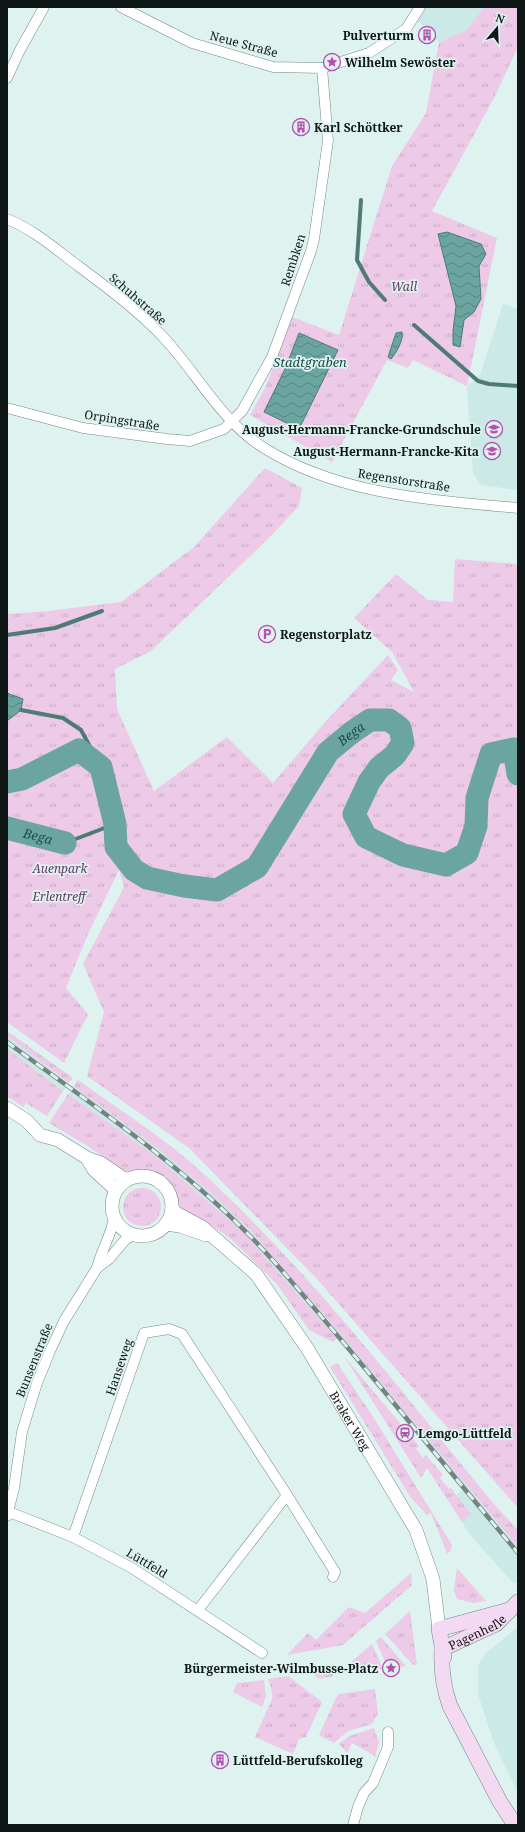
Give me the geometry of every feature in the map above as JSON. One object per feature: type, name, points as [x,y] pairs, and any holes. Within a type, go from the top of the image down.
[{"type":"main road","name":"Pagenhelle","points":[[439,1629],[513,1606]]},
{"type":"main road","name":"Pagenhelle","points":[[442,1649],[496,1624],[513,1606]]},
{"type":"main road","points":[[439,1629],[442,1649],[441,1672],[450,1706],[458,1718],[480,1765],[515,1825]]},
{"type":"street","points":[[7,78],[20,50],[44,7]]},
{"type":"street","name":"Neue Straße","points":[[121,7],[192,43],[273,67],[322,68],[369,53],[406,30],[420,7]]},
{"type":"street","name":"Rembken","points":[[231,422],[242,411],[272,357],[311,251],[328,141],[322,68]]},
{"type":"street","name":"Schuhstraße","points":[[7,219],[33,232],[102,284],[151,325],[165,340],[231,422]]},
{"type":"street","name":"Orpingstraße","points":[[7,408],[83,428],[190,441],[224,429],[231,422]]},
{"type":"street","name":"Regenstorstraße","points":[[231,422],[262,447],[298,467],[357,487],[518,508]]},
{"type":"street","points":[[7,1108],[27,1121],[40,1135],[58,1140],[87,1158],[101,1163],[123,1178],[128,1179]]},
{"type":"street","points":[[87,1158],[94,1170],[116,1190]]},
{"type":"street","points":[[137,1176],[146,1176],[162,1184],[169,1194],[172,1208],[166,1224],[159,1230],[142,1236],[133,1234],[125,1231],[114,1218],[112,1204],[116,1190],[128,1179],[137,1176]]},
{"type":"street","name":"Braker Weg","points":[[172,1208],[215,1237],[256,1274],[307,1348],[416,1530],[433,1579],[439,1629]]},
{"type":"street","name":"Bunsenstraße","points":[[8,1514],[22,1432],[37,1383],[64,1321],[97,1268],[100,1253],[112,1230],[114,1218]]},
{"type":"street","name":"Braker Weg","points":[[166,1224],[180,1226],[215,1237]]},
{"type":"street","name":"Bunsenstraße","points":[[97,1268],[109,1259],[125,1240],[133,1234]]},
{"type":"street","name":"Hanseweg","points":[[73,1538],[144,1333],[169,1330],[182,1334],[287,1495],[335,1572],[333,1577]]},
{"type":"street","points":[[198,1610],[287,1495]]},
{"type":"street","name":"Lüttfeld","points":[[8,1514],[73,1538],[132,1568],[262,1653]]},
{"type":"street","points":[[353,1825],[364,1792],[373,1783],[388,1747],[388,1732]]},
{"type":"shaded area","points":[[412,7],[484,7],[467,30],[439,42],[410,13]]},
{"type":"shaded area","name":"August-Hermann-Francke-Grundschule","points":[[503,304],[518,309],[518,490],[481,485],[473,473],[467,386],[480,375]]},
{"type":"shaded area","points":[[7,1036],[69,1083],[63,1091],[7,1049]]},
{"type":"shaded area","points":[[74,1086],[160,1150],[211,1193],[250,1230],[342,1336],[518,1547],[518,1581],[514,1584],[470,1535],[462,1522],[471,1514],[456,1495],[462,1490],[337,1339],[244,1233],[154,1155],[68,1094]]},
{"type":"shaded area","points":[[518,1627],[518,1793],[494,1743],[478,1694],[478,1666],[485,1654]]},
{"type":"green space","name":"Wall","points":[[484,7],[518,7],[518,47],[494,98],[432,211],[497,238],[467,386],[413,360],[408,368],[387,360],[332,462],[250,415],[266,386],[292,317],[339,335],[392,166],[426,113],[439,42],[467,30]],"holes":[[[446,232],[486,253],[479,266],[481,299],[474,312],[464,320],[460,346],[453,345],[456,306],[438,234]],[[299,333],[299,429],[264,412],[285,369]]]},
{"type":"green space","points":[[265,468],[302,488],[299,506],[268,539],[151,651],[115,669],[117,709],[154,791],[227,737],[273,783],[327,720],[388,655],[398,670],[391,680],[414,692],[392,652],[354,618],[396,574],[428,600],[453,602],[455,559],[517,564],[518,566],[518,1508],[316,1278],[189,1148],[87,1076],[104,1012],[83,964],[124,887],[119,870],[88,934],[66,988],[88,1014],[64,1063],[7,1022],[7,721],[9,721],[12,693],[7,693],[7,614],[49,611],[121,602],[194,547]]},
{"type":"green space","points":[[7,1031],[73,1078],[69,1083],[7,1036]]},
{"type":"green space","points":[[7,1049],[63,1091],[47,1116],[26,1103],[23,1107],[7,1096]]},
{"type":"green space","points":[[78,1080],[176,1150],[206,1176],[283,1253],[320,1293],[390,1376],[493,1503],[518,1530],[518,1547],[342,1336],[250,1230],[211,1193],[160,1150],[74,1086]]},
{"type":"green space","points":[[68,1094],[154,1155],[244,1233],[337,1339],[333,1342],[309,1330],[276,1283],[232,1240],[220,1231],[185,1212],[178,1205],[173,1191],[165,1180],[148,1172],[132,1172],[122,1170],[86,1145],[49,1123]]},
{"type":"green space","points":[[142,1188],[152,1191],[158,1197],[161,1207],[158,1217],[152,1223],[142,1226],[132,1223],[126,1217],[123,1207],[126,1197],[132,1191]]},
{"type":"green space","points":[[344,1356],[419,1446],[416,1449],[423,1458],[426,1455],[443,1475],[440,1478],[449,1489],[451,1488],[471,1514],[462,1522],[427,1468],[421,1478]]},
{"type":"green space","points":[[337,1363],[372,1415],[452,1545],[451,1550],[447,1554],[431,1513],[427,1515],[411,1498],[330,1367]]},
{"type":"green space","points":[[457,1567],[486,1601],[473,1603],[457,1599],[454,1591]]},
{"type":"green space","points":[[411,1573],[412,1585],[343,1645],[287,1655],[308,1633],[316,1640],[349,1607],[365,1613]]},
{"type":"green space","points":[[410,1611],[417,1664],[413,1665],[385,1634]]},
{"type":"green space","points":[[381,1637],[406,1666],[388,1669],[376,1641]]},
{"type":"green space","points":[[372,1644],[383,1669],[352,1673],[351,1662]]},
{"type":"green space","points":[[338,1665],[333,1676],[319,1679],[308,1670]]},
{"type":"green space","points":[[288,1676],[322,1702],[306,1737],[299,1739],[293,1754],[255,1737],[272,1699],[272,1692],[268,1679]]},
{"type":"green space","points":[[264,1680],[266,1696],[262,1707],[233,1692],[237,1683]]},
{"type":"green space","points":[[375,1689],[378,1713],[372,1724],[348,1731],[334,1743],[319,1735],[338,1694]]},
{"type":"green space","points":[[374,1728],[379,1742],[375,1756],[352,1743],[347,1753],[339,1744],[349,1736]]},
{"type":"water","points":[[447,232],[481,244],[486,254],[479,266],[481,299],[474,312],[464,320],[460,347],[453,345],[456,306],[438,234]]},
{"type":"water","points":[[402,332],[401,342],[391,359],[388,357],[396,333]]},
{"type":"water","name":"Stadtgraben","points":[[299,333],[338,350],[299,429],[264,412],[285,369]]},
{"type":"water","points":[[7,693],[23,699],[21,710],[7,721]]},
{"type":"waterway","points":[[361,200],[357,260],[369,282],[385,300]]},
{"type":"waterway","points":[[414,325],[478,381],[489,384],[518,386]]},
{"type":"waterway","points":[[7,635],[55,628],[102,611]]},
{"type":"waterway","name":"Bega","points":[[21,710],[63,718],[81,730],[101,767]]},
{"type":"waterway","name":"Bega","points":[[7,782],[22,779],[79,750],[101,767],[115,824],[116,847],[134,870],[147,878],[184,886],[217,890],[257,867],[328,752],[370,720],[389,720],[400,728],[403,743],[395,755],[379,768],[369,782],[354,814],[366,837],[403,855],[446,865],[467,853],[476,826],[477,798],[491,754],[514,749],[518,774]]},
{"type":"waterway","name":"Bega","points":[[65,843],[115,824]]},
{"type":"waterway","name":"Bega","points":[[7,828],[65,843]]},
{"type":"railway","points":[[7,1042],[165,1159],[195,1184],[252,1238],[287,1276],[343,1342],[518,1553]]},
{"type":"place","name":"Pulverturm","points":[[427,35]]},
{"type":"place","name":"Wilhelm Sewöster","points":[[332,62]]},
{"type":"place","name":"Karl Schöttker","points":[[301,127]]},
{"type":"place","name":"August-Hermann-Francke-Grundschule","points":[[494,429]]},
{"type":"place","name":"August-Hermann-Francke-Kita","points":[[492,451]]},
{"type":"place","name":"Regenstorplatz","points":[[267,634]]},
{"type":"place","name":"Lemgo-Lüttfeld","points":[[405,1433]]},
{"type":"place","name":"Bürgermeister-Wilmbusse-Platz","points":[[391,1668]]},
{"type":"place","name":"Lüttfeld-Berufskolleg","points":[[220,1760]]},
{"type":"park label","name":"Auenpark","points":[[60,868]]},
{"type":"park label","name":"Erlentreff","points":[[59,896]]}]
